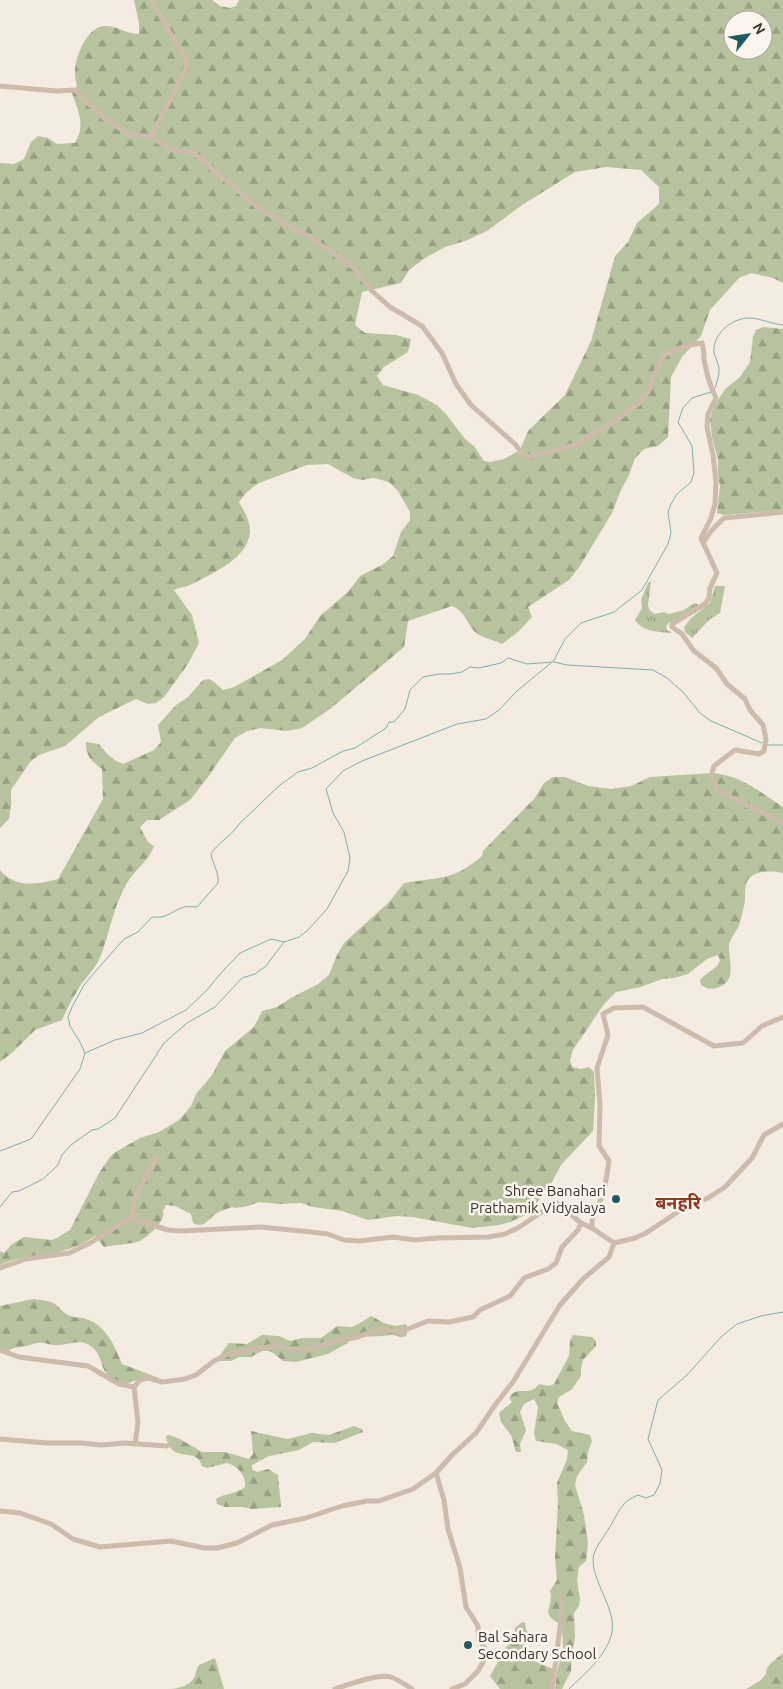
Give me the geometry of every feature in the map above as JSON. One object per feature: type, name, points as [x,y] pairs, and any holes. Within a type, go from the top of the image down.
[{"type":"street","points":[[151,137],[187,66],[181,51],[152,0]]},
{"type":"street","points":[[0,86],[56,91],[75,90],[106,119],[130,135],[151,137],[170,149],[195,154],[260,210],[308,236],[354,268],[372,291],[390,308],[422,326],[442,353],[456,384],[471,405],[527,457],[575,445],[619,418],[638,404],[649,390],[658,366],[668,352],[702,343],[710,386],[716,398],[708,414],[707,427],[716,482],[715,504],[711,518],[701,538],[717,573],[710,588],[709,598],[699,608],[672,624],[672,627],[682,634],[694,650],[716,668],[722,678],[744,699],[750,710],[762,724],[766,739],[764,751],[759,754],[735,750],[714,766],[711,776],[718,791],[783,823]]},
{"type":"street","points":[[703,543],[711,531],[724,518],[783,512]]},
{"type":"street","points":[[592,1228],[592,1220],[604,1192],[609,1161],[599,1146],[600,1105],[597,1068],[608,1035],[603,1014],[614,1008],[644,1007],[714,1046],[742,1043],[762,1026],[783,1017]]},
{"type":"street","points":[[130,1218],[168,1230],[261,1227],[328,1234],[344,1240],[359,1241],[393,1237],[415,1240],[488,1237],[505,1234],[518,1228],[557,1203],[581,1223],[614,1243],[646,1233],[687,1206],[708,1198],[725,1187],[752,1158],[764,1135],[783,1124]]},
{"type":"street","points":[[0,1268],[26,1260],[69,1252],[90,1243],[130,1218],[134,1200],[156,1157]]},
{"type":"street","points":[[134,1386],[140,1380],[149,1378],[162,1382],[185,1379],[196,1375],[214,1361],[228,1354],[279,1345],[292,1350],[310,1350],[371,1332],[385,1330],[400,1332],[428,1321],[449,1322],[472,1317],[480,1310],[510,1296],[524,1278],[548,1269],[556,1263],[562,1247],[578,1230],[581,1223]]},
{"type":"street","points":[[0,1511],[20,1513],[51,1524],[73,1539],[100,1547],[171,1541],[204,1548],[217,1548],[237,1543],[272,1525],[306,1518],[342,1506],[367,1501],[379,1501],[412,1489],[436,1472],[476,1433],[513,1382],[560,1305],[588,1274],[609,1257],[614,1243]]},
{"type":"street","points":[[0,1350],[19,1357],[88,1366],[119,1384],[134,1386]]},
{"type":"street","points":[[134,1386],[138,1422],[134,1444]]},
{"type":"street","points":[[0,1438],[47,1443],[167,1446]]},
{"type":"street","points":[[436,1472],[444,1500],[448,1529],[460,1568],[466,1607],[478,1626],[479,1638],[486,1649],[486,1656],[478,1671],[465,1684],[452,1689]]},
{"type":"street","points":[[552,1689],[561,1620],[562,1596]]},
{"type":"street","points":[[335,1689],[378,1675],[385,1675],[398,1680],[412,1689]]},
{"type":"green space","points":[[134,0],[212,0],[220,6],[230,8],[236,6],[239,0],[783,0],[783,283],[773,278],[751,273],[739,278],[710,310],[701,336],[682,357],[671,377],[668,437],[658,446],[644,449],[635,458],[612,513],[580,566],[569,580],[528,607],[532,617],[518,632],[502,644],[485,638],[474,631],[461,612],[452,606],[408,621],[404,647],[330,709],[302,728],[287,731],[261,728],[247,731],[235,738],[190,800],[159,820],[147,820],[140,827],[148,842],[154,846],[149,856],[130,878],[123,891],[97,964],[80,986],[62,1020],[35,1030],[0,1062],[0,870],[12,880],[27,884],[58,879],[103,799],[102,769],[90,758],[86,742],[99,744],[109,756],[123,764],[154,750],[161,742],[158,725],[203,680],[209,679],[213,681],[223,690],[234,687],[282,660],[305,639],[320,616],[348,592],[360,576],[382,565],[393,556],[401,532],[410,520],[410,512],[398,491],[389,482],[374,478],[362,480],[353,478],[328,464],[307,465],[257,484],[239,502],[249,523],[250,531],[248,541],[237,557],[219,570],[190,585],[174,590],[192,615],[199,643],[188,664],[164,697],[156,703],[148,704],[136,699],[99,717],[65,746],[39,755],[30,762],[11,790],[9,819],[0,828],[0,163],[14,164],[24,159],[31,142],[38,136],[48,138],[57,144],[75,143],[80,130],[80,118],[72,93],[77,86],[75,68],[83,44],[93,31],[99,27],[110,26],[139,34],[139,23]],"holes":[[[606,167],[641,170],[659,187],[659,204],[637,223],[628,242],[615,256],[591,341],[565,395],[528,431],[520,450],[504,459],[490,462],[484,461],[474,446],[465,439],[437,405],[418,395],[383,385],[377,376],[384,367],[408,352],[411,339],[396,335],[365,333],[355,325],[362,292],[401,283],[409,270],[425,258],[445,247],[465,241],[487,231],[522,205],[575,172]]]},
{"type":"green space","points":[[763,327],[783,329],[783,510],[724,515],[717,513],[720,486],[718,460],[710,419],[713,408],[725,389],[740,377],[750,362],[753,337],[756,330]]},
{"type":"green space","points":[[651,581],[648,606],[650,611],[655,614],[664,612],[669,614],[684,610],[694,603],[699,605],[667,624],[666,629],[672,633],[647,629],[635,620],[642,608],[641,600],[648,583]]},
{"type":"green space","points":[[715,586],[725,586],[720,613],[709,620],[692,638],[685,632],[684,627],[691,618],[710,603]]},
{"type":"green space","points":[[712,773],[733,777],[758,790],[783,807],[783,873],[773,871],[762,872],[748,879],[740,922],[729,943],[731,969],[725,984],[712,989],[701,985],[700,980],[719,963],[718,955],[707,959],[688,974],[616,992],[604,1004],[573,1050],[570,1061],[572,1067],[581,1069],[589,1067],[594,1072],[593,1131],[561,1165],[552,1182],[530,1213],[499,1225],[472,1228],[413,1217],[397,1216],[368,1220],[342,1211],[313,1207],[301,1203],[279,1204],[259,1202],[248,1206],[232,1207],[217,1213],[201,1225],[193,1223],[191,1214],[175,1206],[166,1205],[159,1224],[140,1241],[104,1247],[95,1236],[64,1251],[0,1265],[0,1251],[4,1253],[11,1245],[24,1237],[51,1240],[70,1230],[99,1173],[110,1157],[140,1138],[159,1132],[179,1120],[191,1106],[196,1094],[212,1075],[225,1051],[254,1027],[262,1011],[277,1007],[318,984],[329,975],[344,943],[389,902],[404,883],[454,874],[482,856],[483,851],[534,799],[544,783],[553,777],[565,777],[588,786],[611,789],[631,786],[650,777]]},
{"type":"green space","points":[[33,1299],[51,1302],[68,1315],[91,1321],[108,1336],[122,1364],[159,1378],[157,1380],[142,1379],[120,1383],[106,1374],[97,1352],[89,1345],[81,1342],[57,1345],[36,1343],[8,1351],[0,1348],[0,1306]]},
{"type":"green space","points":[[371,1316],[395,1326],[406,1324],[407,1335],[401,1337],[391,1335],[348,1337],[348,1343],[328,1354],[296,1362],[283,1361],[268,1351],[262,1351],[251,1357],[239,1357],[231,1361],[220,1361],[220,1355],[229,1343],[247,1344],[262,1335],[279,1336],[290,1341],[302,1338],[321,1338],[337,1326],[352,1327]]},
{"type":"green space","points":[[573,1335],[592,1337],[596,1341],[596,1346],[583,1360],[581,1376],[572,1389],[559,1397],[557,1403],[572,1431],[590,1435],[592,1441],[587,1462],[577,1476],[575,1485],[584,1515],[588,1543],[586,1561],[579,1567],[577,1580],[580,1599],[579,1606],[574,1613],[575,1637],[571,1671],[562,1689],[555,1689],[563,1647],[562,1625],[550,1617],[548,1610],[551,1597],[550,1591],[557,1580],[555,1557],[558,1505],[557,1483],[567,1459],[568,1450],[556,1444],[536,1441],[534,1433],[538,1407],[534,1399],[524,1404],[520,1412],[526,1430],[520,1444],[521,1452],[516,1452],[511,1435],[501,1422],[499,1413],[512,1402],[509,1398],[512,1394],[531,1390],[539,1384],[549,1386],[554,1384],[569,1356],[570,1341]]},
{"type":"green space","points":[[354,1426],[362,1429],[363,1432],[335,1443],[313,1442],[299,1450],[269,1456],[252,1465],[252,1469],[257,1472],[268,1469],[278,1475],[281,1507],[252,1509],[225,1507],[217,1504],[216,1499],[245,1487],[243,1475],[235,1466],[227,1463],[207,1468],[202,1466],[195,1457],[173,1450],[166,1436],[169,1435],[180,1439],[202,1452],[225,1452],[249,1459],[253,1454],[251,1431],[287,1439],[312,1433],[329,1435]]},
{"type":"green space","points":[[522,1622],[525,1623],[527,1633],[523,1653],[527,1658],[553,1669],[550,1689],[500,1689],[490,1676],[502,1650],[513,1642],[515,1628]]},
{"type":"green space","points":[[783,1653],[783,1689],[746,1689],[760,1681],[766,1674],[770,1664]]},
{"type":"green space","points":[[215,1658],[224,1689],[171,1689],[190,1683],[199,1665]]},
{"type":"waterway","points":[[714,390],[719,370],[714,346],[719,334],[729,324],[749,318],[783,325]]},
{"type":"waterway","points":[[85,1053],[70,1026],[68,1017],[84,985],[124,939],[138,932],[152,917],[166,916],[184,907],[197,907],[218,883],[218,875],[211,854],[280,785],[298,772],[312,768],[343,751],[355,748],[386,728],[389,722],[394,722],[405,709],[410,690],[423,677],[462,672],[470,667],[479,668],[501,663],[508,658],[527,664],[553,662],[565,639],[581,623],[614,612],[642,590],[668,544],[671,533],[668,512],[671,504],[677,494],[691,482],[694,473],[692,446],[678,422],[683,408],[692,398],[711,392]]},
{"type":"waterway","points":[[554,662],[567,665],[653,670],[667,678],[683,692],[700,713],[711,721],[762,743]]},
{"type":"waterway","points":[[0,1151],[31,1139],[80,1069],[85,1053],[115,1040],[142,1033],[186,1010],[240,953],[271,939],[284,942],[299,937],[327,909],[348,871],[350,858],[344,832],[333,813],[326,789],[343,771],[362,761],[457,724],[486,719],[499,710],[517,691],[551,663]]},
{"type":"waterway","points":[[766,745],[783,745]]},
{"type":"waterway","points":[[0,1207],[12,1192],[19,1191],[43,1179],[58,1165],[62,1155],[71,1145],[92,1130],[98,1129],[115,1118],[164,1043],[187,1023],[215,1007],[242,978],[255,974],[266,966],[284,942]]},
{"type":"waterway","points":[[569,1689],[600,1656],[612,1632],[610,1612],[594,1569],[593,1560],[598,1544],[624,1504],[638,1495],[646,1498],[654,1495],[660,1484],[662,1470],[648,1439],[658,1400],[687,1375],[721,1337],[737,1324],[761,1316],[783,1312]]},
{"type":"place","name":"Shree Banahari Prathamik Vidyalaya","points":[[616,1199]]},
{"type":"place","name":"Bal Sahara Secondary School","points":[[468,1645]]},
{"type":"district","name":"बनहरि","points":[[678,1202]]}]
